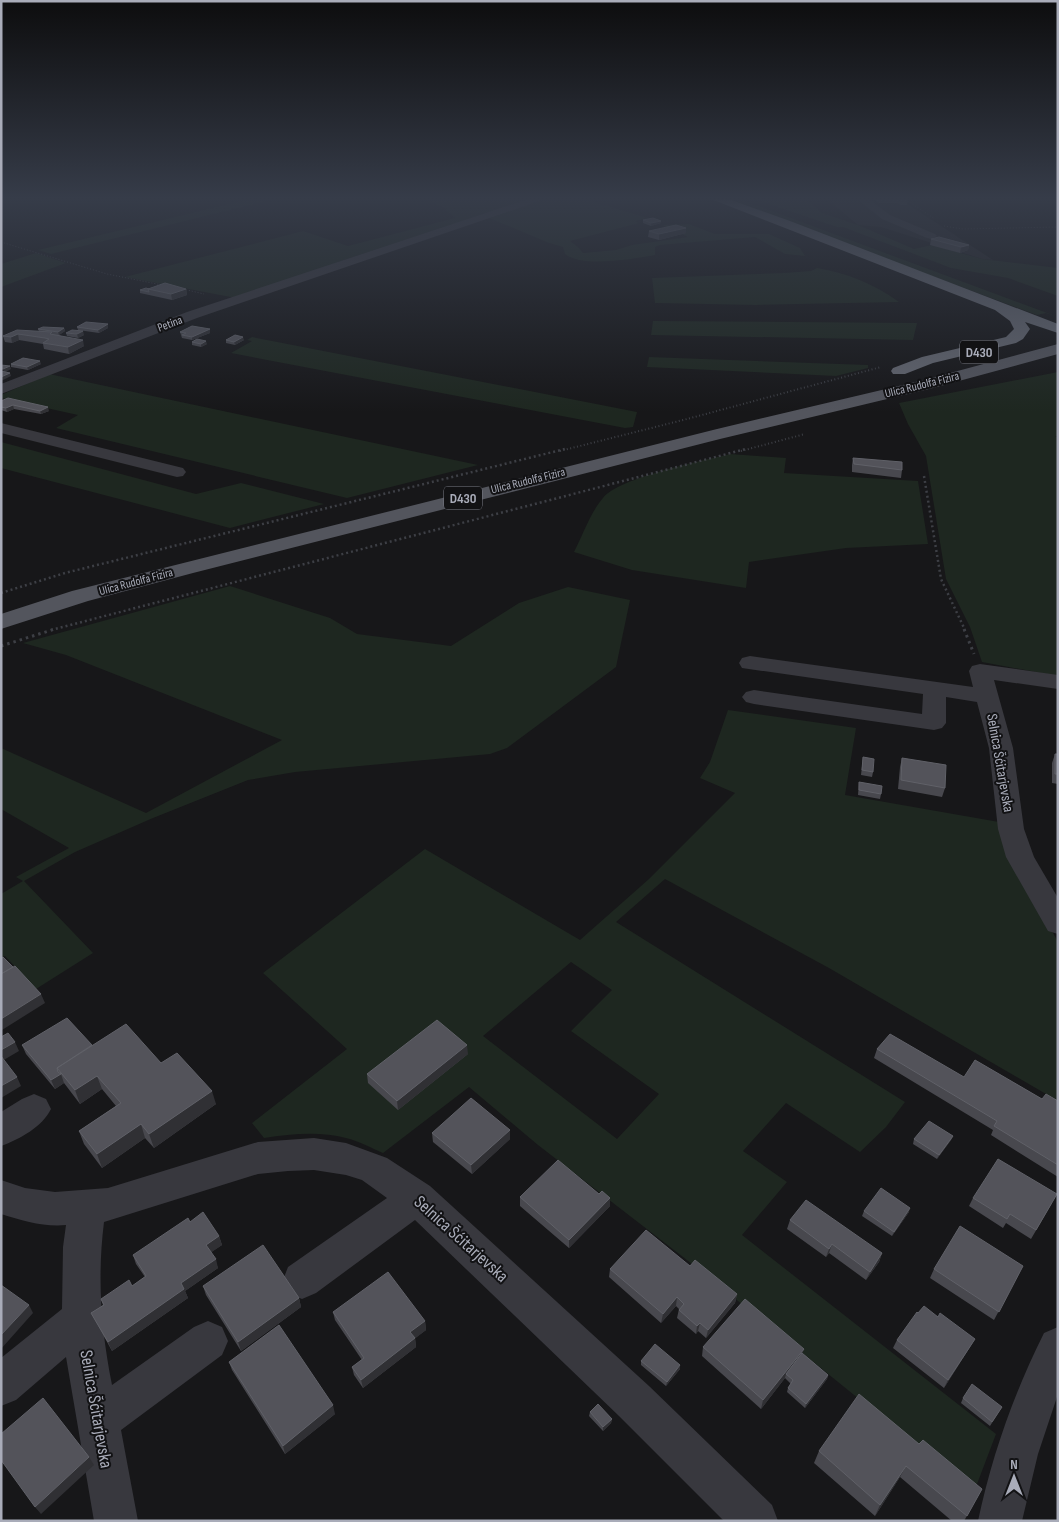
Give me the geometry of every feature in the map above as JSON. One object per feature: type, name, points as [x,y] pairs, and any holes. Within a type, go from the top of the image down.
[{"type":"highway","points":[[906,270],[1058,329]]},
{"type":"highway","points":[[942,270],[961,277]]},
{"type":"highway","points":[[888,371],[997,344],[1018,336],[1022,329],[1020,323],[999,306]]},
{"type":"main road","name":"Ulica Rudolfa Fizira","points":[[888,371],[1058,333]]},
{"type":"main road","name":"Ulica Rudolfa Fizira","points":[[1,622],[80,596],[195,566],[717,434],[927,384],[1058,349]]},
{"type":"main road","name":"Ulica Rudolfa Fizira","points":[[6,596],[833,388]]},
{"type":"street","name":"Petina","points":[[1,389],[129,338],[323,270]]},
{"type":"street","points":[[1,428],[177,472]]},
{"type":"street","points":[[750,663],[987,696]]},
{"type":"street","points":[[980,671],[1058,682]]},
{"type":"street","name":"Selnica Šćitarjevska","points":[[980,671],[1000,748],[1011,829],[1020,857],[1058,923]]},
{"type":"street","points":[[754,697],[934,723],[935,688]]},
{"type":"street","points":[[1,1131],[34,1109]]},
{"type":"street","name":"Selnica Šćitarjevska","points":[[1,1197],[32,1206],[55,1209],[88,1208],[115,1203],[258,1158],[305,1154],[346,1159],[374,1169],[417,1198],[634,1400],[756,1521]]},
{"type":"street","points":[[302,1280],[417,1198]]},
{"type":"street","name":"Selnica Šćitarjevska","points":[[88,1208],[82,1247],[80,1296],[84,1344],[116,1521]]},
{"type":"street","points":[[1,1386],[82,1318]]},
{"type":"street","points":[[98,1421],[208,1341]]},
{"type":"street","points":[[1000,1521],[1011,1466],[1025,1425],[1058,1347]]},
{"type":"path","points":[[94,270],[162,285]]},
{"type":"path","points":[[178,288],[234,301]]},
{"type":"path","points":[[6,596],[65,573],[888,371]]},
{"type":"path","points":[[1,646],[75,622],[805,434]]},
{"type":"path","points":[[924,476],[941,579],[959,614],[980,671]]},
{"type":"shaded area","points":[[1,270],[47,270],[1,287]]},
{"type":"shaded area","points":[[152,270],[316,270],[236,298],[125,277]]},
{"type":"shaded area","points":[[826,270],[860,280],[899,302],[756,305],[655,303],[652,278]]},
{"type":"shaded area","points":[[916,270],[931,270],[1058,317],[1046,313],[1037,315]]},
{"type":"shaded area","points":[[963,270],[1058,270],[1058,296],[1008,278]]},
{"type":"shaded area","points":[[653,321],[917,323],[913,340],[651,335]]},
{"type":"shaded area","points":[[252,337],[637,412],[633,427],[625,428],[231,353],[252,341],[247,340]]},
{"type":"shaded area","points":[[649,357],[868,365],[868,368],[836,376],[647,367]]},
{"type":"shaded area","points":[[1058,372],[1058,436],[1055,436],[1058,437],[1058,676],[982,662],[970,627],[946,579],[926,456],[908,424],[899,403]]},
{"type":"shaded area","points":[[49,374],[478,465],[347,498],[56,428],[78,415],[1,398],[1,395]]},
{"type":"shaded area","points":[[1,442],[196,494],[241,483],[324,504],[230,528],[1,468]]},
{"type":"shaded area","points":[[730,454],[786,458],[784,473],[918,481],[928,544],[846,548],[749,562],[746,588],[632,570],[574,552],[594,510],[612,490],[626,483],[662,471]]},
{"type":"shaded area","points":[[230,586],[330,618],[357,634],[451,646],[519,603],[568,587],[630,600],[616,667],[507,748],[490,754],[295,772],[248,780],[75,852],[24,881],[93,953],[36,989],[5,956],[1,958],[1,894],[23,881],[16,877],[69,848],[1,809],[1,748],[146,813],[282,740],[66,655],[23,643]]},
{"type":"shaded area","points":[[728,710],[856,728],[845,795],[999,822],[1011,857],[1058,942],[1058,1101],[829,968],[665,879],[616,922],[905,1102],[886,1127],[860,1152],[786,1103],[743,1151],[787,1182],[742,1235],[996,1434],[974,1492],[696,1267],[538,1145],[469,1087],[383,1153],[351,1139],[326,1134],[295,1134],[264,1138],[252,1123],[347,1049],[263,973],[425,849],[580,940],[649,879],[735,793],[700,778],[710,762]],"holes":[[[571,962],[612,990],[571,1031],[659,1094],[617,1139],[483,1036]]]},
{"type":"building","points":[[165,283],[186,289],[171,294],[148,289]]},
{"type":"building","points":[[149,289],[149,292],[140,290]]},
{"type":"building","points":[[86,322],[108,324],[98,330],[77,327]]},
{"type":"building","points":[[192,326],[210,329],[192,337],[182,335],[186,333],[180,332]]},
{"type":"building","points":[[43,327],[64,328],[58,332],[38,329]]},
{"type":"building","points":[[17,330],[52,332],[50,334],[83,340],[68,347],[43,343],[49,339],[45,338],[18,334],[11,337],[3,336]]},
{"type":"building","points":[[72,330],[83,331],[77,334],[66,333]]},
{"type":"building","points":[[235,335],[243,337],[234,342],[226,340]]},
{"type":"building","points":[[197,339],[206,341],[201,344],[192,342]]},
{"type":"building","points":[[23,358],[40,361],[27,367],[11,364]]},
{"type":"building","points":[[1,365],[10,366],[1,369]]},
{"type":"building","points":[[1,371],[10,373],[1,377]]},
{"type":"building","points":[[8,398],[48,407],[40,411],[13,405],[6,408],[1,407],[1,401]]},
{"type":"building","points":[[853,458],[902,462],[902,470],[854,464]]},
{"type":"building","points":[[1055,754],[1058,754],[1058,774],[1055,774]]},
{"type":"building","points":[[863,757],[874,759],[873,772],[862,770]]},
{"type":"building","points":[[902,758],[946,765],[945,788],[901,780]]},
{"type":"building","points":[[859,782],[882,786],[881,794],[859,790]]},
{"type":"building","points":[[3,957],[13,967],[1,974],[1,958]]},
{"type":"building","points":[[15,966],[41,994],[1,1019],[1,974]]},
{"type":"building","points":[[67,1018],[92,1045],[57,1068],[61,1074],[51,1080],[22,1045]]},
{"type":"building","points":[[437,1020],[467,1045],[397,1101],[367,1074]]},
{"type":"building","points":[[126,1024],[161,1063],[177,1053],[212,1091],[149,1134],[141,1124],[97,1154],[79,1131],[121,1103],[97,1076],[75,1090],[57,1068]]},
{"type":"building","points":[[8,1033],[15,1042],[1,1050],[1,1037]]},
{"type":"building","points":[[890,1034],[964,1077],[975,1060],[1042,1099],[1046,1094],[1058,1101],[1058,1165],[994,1126],[997,1121],[877,1049]]},
{"type":"building","points":[[1,1056],[17,1077],[1,1086]]},
{"type":"building","points":[[471,1098],[510,1130],[471,1165],[432,1133]]},
{"type":"building","points":[[929,1121],[953,1136],[939,1155],[914,1139]]},
{"type":"building","points":[[998,1159],[1057,1194],[1036,1230],[1010,1214],[1007,1219],[973,1198]]},
{"type":"building","points":[[558,1160],[599,1194],[602,1191],[610,1198],[569,1240],[520,1197]]},
{"type":"building","points":[[881,1188],[910,1208],[894,1232],[864,1211]]},
{"type":"building","points":[[806,1200],[882,1253],[870,1272],[832,1244],[829,1249],[790,1220]]},
{"type":"building","points":[[203,1212],[219,1236],[206,1245],[216,1259],[181,1283],[184,1289],[108,1342],[91,1313],[104,1305],[101,1299],[129,1280],[132,1286],[146,1276],[133,1255],[188,1218],[190,1222]]},
{"type":"building","points":[[960,1226],[1023,1266],[999,1312],[934,1269]]},
{"type":"building","points":[[646,1230],[690,1266],[695,1260],[737,1294],[708,1330],[700,1323],[697,1326],[679,1310],[684,1304],[677,1297],[663,1314],[610,1269]]},
{"type":"building","points":[[263,1245],[299,1298],[238,1342],[203,1286]]},
{"type":"building","points":[[388,1272],[425,1321],[410,1332],[415,1338],[361,1380],[352,1367],[364,1358],[333,1312]]},
{"type":"building","points":[[1,1285],[29,1305],[1,1335]]},
{"type":"building","points":[[745,1299],[804,1349],[763,1400],[703,1347]]},
{"type":"building","points":[[924,1306],[938,1317],[940,1313],[975,1339],[948,1380],[897,1340],[917,1312]]},
{"type":"building","points":[[279,1325],[333,1405],[283,1446],[229,1362]]},
{"type":"building","points":[[655,1344],[680,1365],[667,1382],[641,1361]]},
{"type":"building","points":[[802,1353],[828,1375],[806,1404],[788,1388],[793,1380],[786,1374]]},
{"type":"building","points":[[972,1384],[1002,1407],[992,1422],[963,1398]]},
{"type":"building","points":[[859,1394],[919,1444],[923,1440],[982,1489],[967,1516],[906,1466],[880,1505],[819,1451]]},
{"type":"building","points":[[43,1398],[89,1457],[35,1507],[1,1460],[1,1434]]},
{"type":"building","points":[[598,1404],[612,1419],[603,1427],[590,1412]]}]
